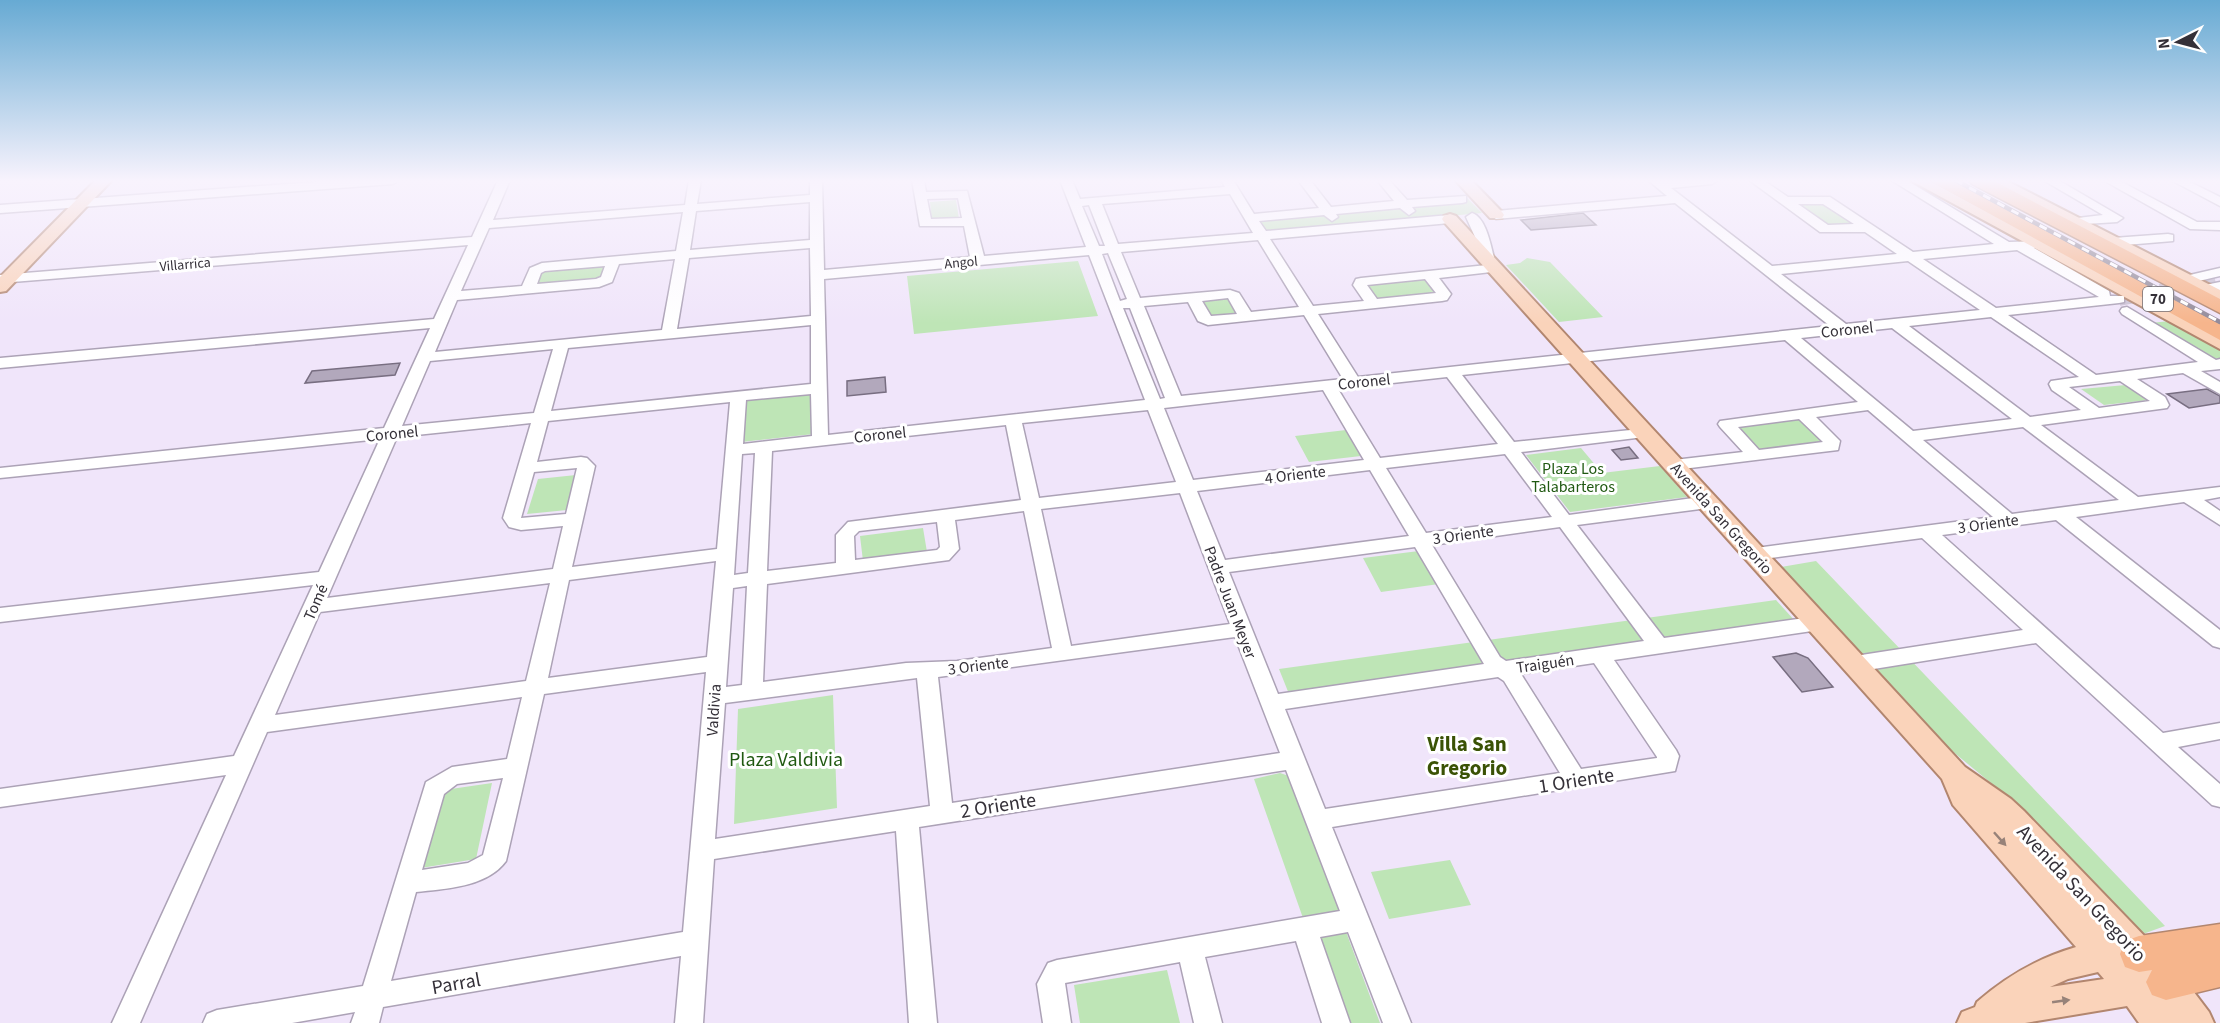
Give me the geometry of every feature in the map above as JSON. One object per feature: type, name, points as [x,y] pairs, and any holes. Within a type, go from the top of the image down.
[{"type":"highway","name":"70","points":[[2025,228],[2220,333]]},
{"type":"highway","name":"70","points":[[2069,228],[2220,307]]},
{"type":"highway","points":[[2136,971],[2218,958]]},
{"type":"main road","points":[[3,281],[57,228]]},
{"type":"main road","name":"Avenida San Gregorio","points":[[1462,228],[1475,238],[1491,265],[1955,775],[1963,797],[2136,971],[2197,1023]]},
{"type":"main road","points":[[1993,228],[2020,245],[2124,300],[2147,302],[2220,343]]},
{"type":"main road","points":[[2085,228],[2186,280],[2212,288],[2220,297]]},
{"type":"main road","points":[[1978,1021],[2013,993],[2043,974],[2072,961],[2136,971]]},
{"type":"main road","points":[[1978,1021],[2136,971]]},
{"type":"main road","name":"Avenida San Gregorio","points":[[2136,971],[2159,1023]]},
{"type":"street","name":"Tomé","points":[[126,1023],[483,228]]},
{"type":"street","points":[[669,334],[687,228]]},
{"type":"street","points":[[817,228],[820,440]]},
{"type":"street","points":[[970,228],[977,255]]},
{"type":"street","name":"Padre Juan Meyer","points":[[1085,228],[1115,304],[1165,403]]},
{"type":"street","name":"Padre Juan Meyer","points":[[1105,228],[1136,302],[1187,487],[1397,1023]]},
{"type":"street","points":[[1256,228],[1353,382]]},
{"type":"street","name":"Angol","points":[[818,269],[1092,245],[1114,249],[1354,228]]},
{"type":"street","name":"Avenida San Gregorio","points":[[1474,228],[1475,238]]},
{"type":"street","points":[[1713,228],[1843,329]]},
{"type":"street","points":[[1825,228],[1828,230],[1868,228],[2091,378]]},
{"type":"street","points":[[1987,228],[2104,294]]},
{"type":"street","points":[[2114,242],[2168,238]]},
{"type":"street","name":"Villarrica","points":[[3,281],[478,240]]},
{"type":"street","points":[[528,289],[539,268],[817,243]]},
{"type":"street","points":[[1768,271],[2020,245]]},
{"type":"street","points":[[453,296],[602,282],[607,279],[613,261]]},
{"type":"street","points":[[1374,305],[1360,285],[1361,282],[1491,265]]},
{"type":"street","points":[[2186,280],[2220,272]]},
{"type":"street","points":[[1193,297],[1206,320],[1442,297],[1444,294],[1429,274]]},
{"type":"street","points":[[1115,304],[1232,294],[1246,317]]},
{"type":"street","name":"Coronel","points":[[1994,313],[1996,307],[2003,305],[2104,294],[2124,300]]},
{"type":"street","points":[[2124,300],[2217,364]]},
{"type":"street","name":"Coronel","points":[[734,450],[2124,300]]},
{"type":"street","name":"Coronel","points":[[1994,313],[2026,315],[2147,302]]},
{"type":"street","points":[[425,357],[818,320]]},
{"type":"street","points":[[0,363],[440,323]]},
{"type":"street","points":[[1895,323],[2134,503]]},
{"type":"street","points":[[1788,335],[2008,520]]},
{"type":"street","points":[[562,344],[512,521],[521,524],[574,519]]},
{"type":"street","points":[[2095,413],[2057,385],[2091,378],[2217,364]]},
{"type":"street","points":[[2185,368],[2220,389]]},
{"type":"street","points":[[1451,371],[1659,646]]},
{"type":"street","points":[[1908,436],[2162,404],[2121,375]]},
{"type":"street","points":[[1328,385],[1493,662],[1511,676],[1576,780]]},
{"type":"street","name":"Coronel","points":[[0,473],[819,388]]},
{"type":"street","name":"Valdivia","points":[[689,1023],[738,397]]},
{"type":"street","points":[[1755,455],[1726,424],[1871,405]]},
{"type":"street","points":[[1674,465],[1834,445],[1803,414]]},
{"type":"street","points":[[1013,419],[1063,654]]},
{"type":"street","name":"4 Oriente","points":[[846,568],[845,536],[851,528],[1644,432]]},
{"type":"street","points":[[752,692],[764,446]]},
{"type":"street","points":[[406,883],[475,872],[493,862],[497,854],[586,464],[581,462],[527,468]]},
{"type":"street","name":"3 Oriente","points":[[1756,554],[2220,492]]},
{"type":"street","points":[[2187,496],[2220,519]]},
{"type":"street","name":"3 Oriente","points":[[1218,567],[1708,502]]},
{"type":"street","points":[[2059,513],[2220,641]]},
{"type":"street","points":[[723,583],[945,555],[950,549],[945,516]]},
{"type":"street","points":[[1926,531],[2220,798]]},
{"type":"street","points":[[314,606],[725,554]]},
{"type":"street","points":[[0,615],[327,577]]},
{"type":"street","name":"Traiguén","points":[[1271,703],[1819,623]]},
{"type":"street","name":"3 Oriente","points":[[714,697],[927,670],[957,669],[1242,629]]},
{"type":"street","points":[[1855,664],[2040,635]]},
{"type":"street","name":"1 Oriente","points":[[1317,820],[1663,766],[1669,762],[1668,756],[1599,655]]},
{"type":"street","points":[[260,725],[717,663]]},
{"type":"street","points":[[927,670],[942,814]]},
{"type":"street","points":[[2158,742],[2220,731]]},
{"type":"street","name":"2 Oriente","points":[[702,851],[1294,760]]},
{"type":"street","points":[[0,798],[243,764]]},
{"type":"street","points":[[365,1023],[437,785],[452,776],[517,767]]},
{"type":"street","points":[[907,819],[923,1023]]},
{"type":"street","points":[[1057,1023],[1050,984],[1057,972],[1356,919]]},
{"type":"street","points":[[1304,928],[1336,1023]]},
{"type":"street","name":"Parral","points":[[217,1023],[695,942]]},
{"type":"street","points":[[1190,948],[1208,1023]]},
{"type":"green space","points":[[1263,228],[1314,228],[1266,232]]},
{"type":"green space","points":[[1527,258],[1550,262],[1603,317],[1559,322],[1506,265],[1520,263]]},
{"type":"green space","points":[[1078,261],[1098,316],[914,334],[907,276]]},
{"type":"green space","points":[[606,264],[602,278],[537,284],[544,269]]},
{"type":"green space","points":[[1426,278],[1439,295],[1375,301],[1364,284]]},
{"type":"green space","points":[[1229,296],[1239,313],[1207,316],[1198,299]]},
{"type":"green space","points":[[2170,321],[2220,349],[2220,358],[2209,360],[2150,323]]},
{"type":"green space","points":[[2126,385],[2149,400],[2104,405],[2081,389]]},
{"type":"green space","points":[[813,390],[814,434],[742,442],[745,398]]},
{"type":"green space","points":[[1799,417],[1828,444],[1754,452],[1733,425]]},
{"type":"green space","points":[[1346,430],[1361,456],[1309,462],[1295,436]]},
{"type":"green space","name":"Plaza Los Talabarteros","points":[[1581,448],[1602,473],[1660,466],[1687,497],[1570,512],[1526,455]]},
{"type":"green space","points":[[576,475],[567,510],[527,514],[538,479]]},
{"type":"green space","points":[[923,528],[927,552],[863,561],[860,536]]},
{"type":"green space","points":[[1419,551],[1439,584],[1381,592],[1363,558]]},
{"type":"green space","points":[[1816,561],[2165,926],[2143,934],[2008,797],[1946,746],[1781,567]]},
{"type":"green space","points":[[1776,600],[1796,622],[1289,694],[1279,669]]},
{"type":"green space","name":"Plaza Valdivia","points":[[833,695],[837,808],[734,824],[738,709]]},
{"type":"green space","points":[[1280,773],[1292,777],[1345,908],[1339,913],[1380,1023],[1340,1023],[1254,779]]},
{"type":"green space","points":[[492,783],[476,859],[421,868],[444,790]]},
{"type":"green space","points":[[1450,860],[1471,905],[1389,919],[1371,872]]},
{"type":"green space","points":[[1167,970],[1180,1023],[1080,1023],[1074,985]]},
{"type":"building","points":[[1529,228],[1560,228],[1531,230]]},
{"type":"building","points":[[400,363],[395,375],[305,383],[312,371]]},
{"type":"building","points":[[885,377],[886,392],[847,396],[847,381]]},
{"type":"building","points":[[2207,389],[2220,396],[2220,403],[2189,408],[2167,394]]},
{"type":"building","points":[[1629,447],[1638,458],[1621,460],[1612,450]]},
{"type":"building","points":[[1796,653],[1808,658],[1833,687],[1802,692],[1773,657]]},
{"type":"tunnel","points":[[2119,299],[2220,279]]},
{"type":"railway","points":[[2044,228],[2220,322]]},
{"type":"district","name":"Villa San Gregorio","points":[[1467,756]]}]
